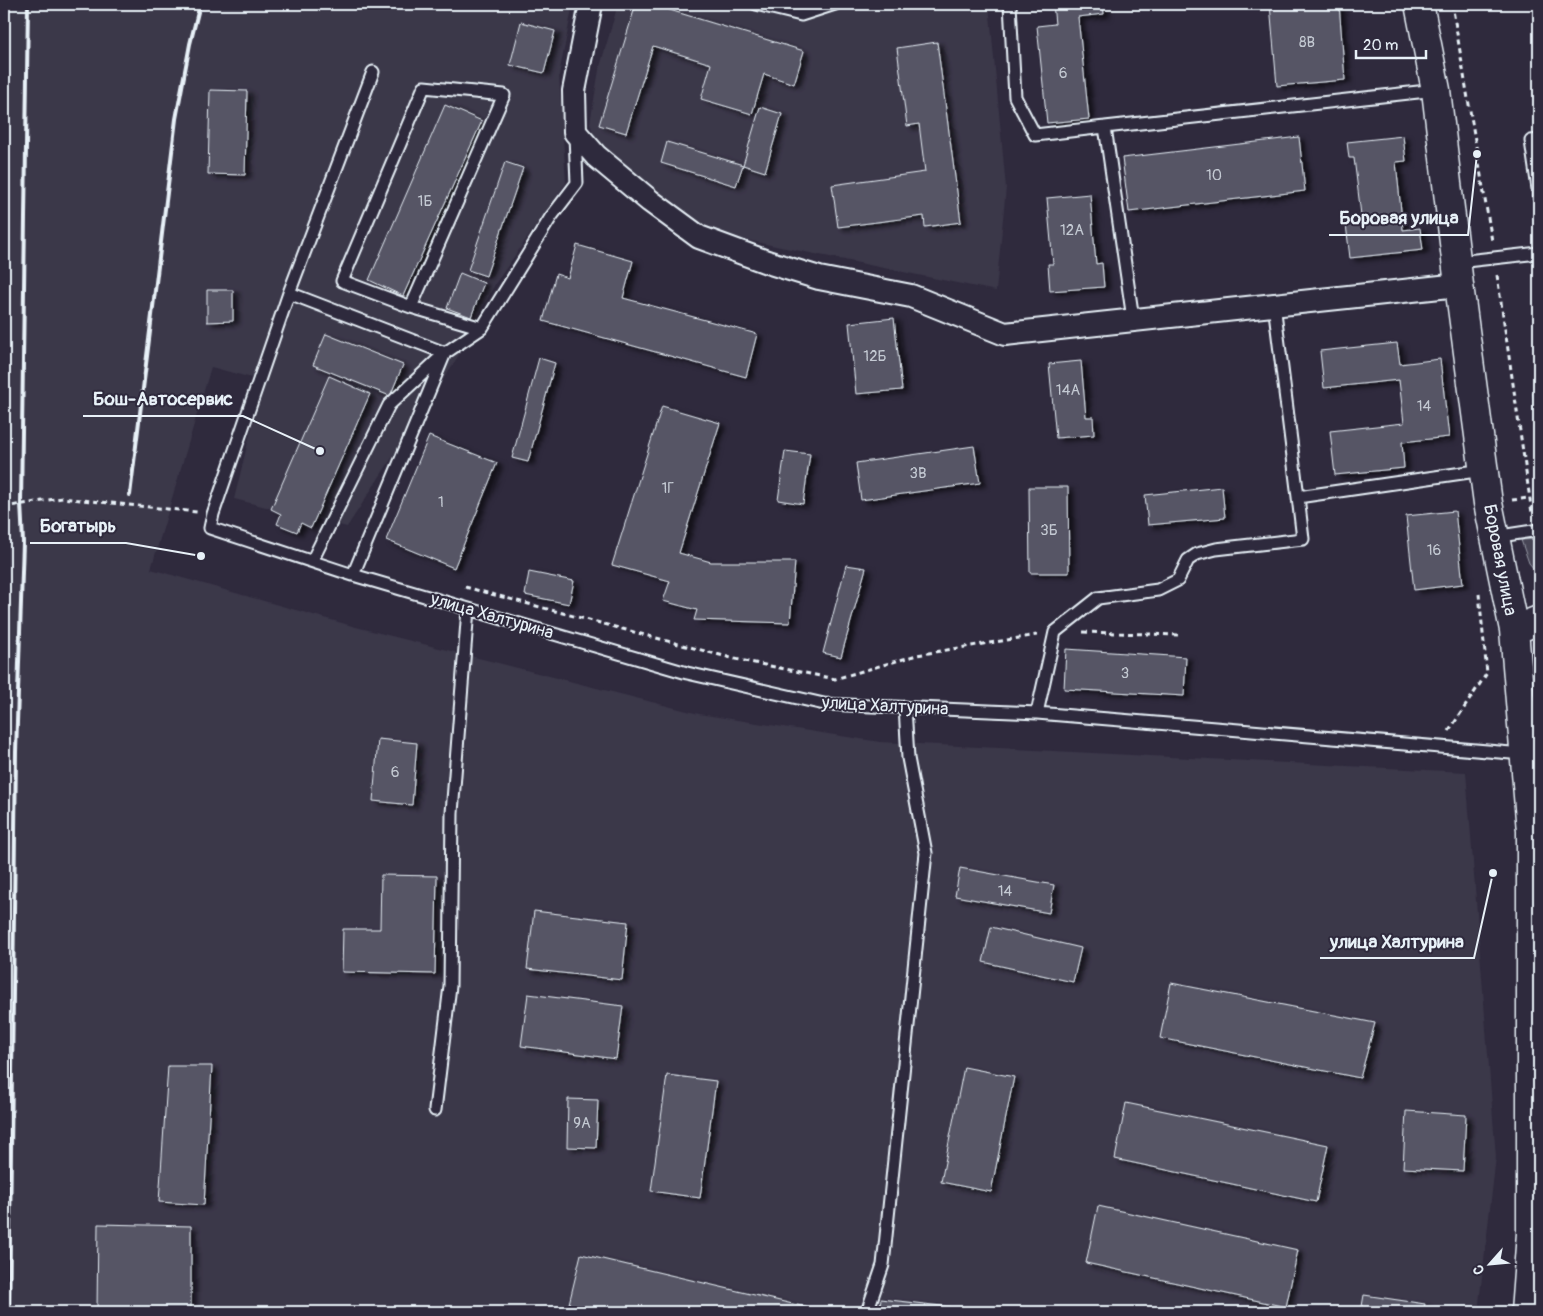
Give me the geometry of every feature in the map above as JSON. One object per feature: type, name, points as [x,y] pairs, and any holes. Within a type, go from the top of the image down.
[{"type":"main road","name":"Боровая улица","points":[[1419,4],[1436,90],[1457,274],[1494,537],[1514,630],[1523,754],[1535,840],[1535,1074],[1531,1233],[1525,1312]]},
{"type":"main road","points":[[1514,630],[1539,620]]},
{"type":"street","points":[[591,4],[574,91],[575,132],[596,156],[650,201],[699,237],[767,262],[820,278],[911,296],[1005,334],[1133,318],[1274,304],[1457,274]]},
{"type":"lane","points":[[756,4],[801,16],[835,4]]},
{"type":"lane","points":[[1010,4],[1015,96],[1035,135],[1436,90]]},
{"type":"lane","points":[[213,514],[290,293],[373,72]]},
{"type":"lane","points":[[412,307],[504,94],[424,87],[342,281],[412,307],[482,328]]},
{"type":"lane","points":[[1105,128],[1133,318]]},
{"type":"lane","points":[[312,561],[389,405],[445,353],[482,328],[551,216],[578,183],[575,132]]},
{"type":"lane","points":[[1539,140],[1532,141],[1539,196]]},
{"type":"lane","points":[[1457,274],[1539,253]]},
{"type":"lane","points":[[290,293],[445,353]]},
{"type":"lane","points":[[1037,713],[1055,632],[1098,598],[1158,590],[1178,580],[1188,560],[1197,554],[1216,549],[1303,539],[1274,304]]},
{"type":"lane","points":[[353,575],[445,353]]},
{"type":"lane","points":[[1298,497],[1484,470]]},
{"type":"lane","name":"улица Халтурина","points":[[213,514],[210,528],[353,575],[687,673],[824,704],[1037,713],[1523,754]]},
{"type":"lane","points":[[1494,537],[1539,530]]},
{"type":"lane","points":[[435,1110],[450,986],[452,813],[468,609]]},
{"type":"lane","points":[[867,1312],[882,1265],[926,853],[908,758],[905,708]]},
{"type":"path","points":[[4,506],[62,498],[213,514]]},
{"type":"path","points":[[1438,746],[1487,673],[1478,585]]},
{"type":"path","points":[[463,587],[735,659],[835,679],[917,655],[1055,632],[1179,635]]},
{"type":"shaded area","points":[[4,4],[573,4],[559,75],[566,183],[495,284],[459,355],[347,527],[234,499],[263,381],[211,367],[151,569],[356,627],[699,714],[880,742],[1466,772],[1496,1157],[1478,1312],[4,1312]]},
{"type":"shaded area","points":[[618,4],[989,4],[1006,188],[996,291],[737,238],[696,225],[597,146],[590,123],[599,70]]},
{"type":"shaded area","points":[[1539,539],[1539,575],[1529,563],[1521,540]]},
{"type":"building","points":[[636,4],[650,4],[804,51],[794,84],[764,74],[752,114],[701,99],[711,64],[653,46],[626,133],[599,125]]},
{"type":"building","points":[[1053,4],[1103,4],[1104,14],[1078,17],[1089,119],[1047,123],[1037,26],[1055,24]]},
{"type":"building","points":[[1270,4],[1339,4],[1345,80],[1277,86]]},
{"type":"building","points":[[521,22],[555,31],[544,73],[510,65]]},
{"type":"building","points":[[937,42],[961,222],[925,227],[924,216],[838,227],[832,185],[925,172],[919,124],[907,126],[897,48]]},
{"type":"building","points":[[210,90],[247,91],[245,175],[208,174]]},
{"type":"building","points":[[445,105],[482,121],[403,296],[369,280]]},
{"type":"building","points":[[760,107],[782,114],[765,172],[743,165]]},
{"type":"building","points":[[1403,136],[1406,161],[1396,162],[1403,230],[1420,228],[1423,250],[1350,258],[1346,224],[1362,223],[1354,158],[1349,158],[1347,142]]},
{"type":"building","points":[[1299,137],[1305,191],[1129,212],[1122,158]]},
{"type":"building","points":[[667,142],[743,165],[736,186],[661,163]]},
{"type":"building","points":[[505,162],[523,168],[486,276],[468,270]]},
{"type":"building","points":[[1090,194],[1096,264],[1102,263],[1104,287],[1050,291],[1048,264],[1053,264],[1047,198]]},
{"type":"building","points":[[577,245],[633,261],[623,298],[757,334],[746,377],[543,321],[556,274],[568,278]]},
{"type":"building","points":[[460,273],[484,283],[471,317],[447,308]]},
{"type":"building","points":[[207,290],[233,290],[233,321],[207,322]]},
{"type":"building","points":[[894,318],[902,390],[856,394],[849,323]]},
{"type":"building","points":[[326,334],[403,365],[390,396],[313,365]]},
{"type":"building","points":[[1397,343],[1400,364],[1440,359],[1449,437],[1402,442],[1404,468],[1335,475],[1330,431],[1404,423],[1399,380],[1324,388],[1320,351]]},
{"type":"building","points":[[539,358],[555,363],[528,462],[512,458]]},
{"type":"building","points":[[1081,361],[1086,417],[1093,417],[1094,435],[1056,438],[1049,364]]},
{"type":"building","points":[[329,376],[370,394],[311,528],[301,523],[297,532],[277,524],[281,514],[271,509]]},
{"type":"building","points":[[1533,393],[1539,393],[1539,464]]},
{"type":"building","points":[[662,406],[720,423],[679,553],[711,562],[795,562],[790,623],[694,620],[697,610],[663,601],[670,581],[612,565]]},
{"type":"building","points":[[429,436],[497,463],[454,568],[386,540]]},
{"type":"building","points":[[974,446],[980,483],[861,500],[856,463]]},
{"type":"building","points":[[785,451],[810,454],[803,504],[778,500]]},
{"type":"building","points":[[1029,487],[1068,487],[1069,573],[1030,573]]},
{"type":"building","points":[[1222,487],[1225,518],[1148,525],[1145,495]]},
{"type":"building","points":[[1455,511],[1463,584],[1414,590],[1406,516]]},
{"type":"building","points":[[846,565],[866,568],[841,657],[823,653]]},
{"type":"building","points":[[529,572],[574,581],[569,604],[525,595]]},
{"type":"building","points":[[1066,649],[1186,657],[1184,696],[1064,689]]},
{"type":"building","points":[[378,739],[417,743],[412,805],[373,801]]},
{"type":"building","points":[[960,868],[1054,885],[1049,913],[955,896]]},
{"type":"building","points":[[381,875],[437,876],[435,974],[342,972],[343,929],[380,929]]},
{"type":"building","points":[[534,911],[628,922],[622,980],[527,969]]},
{"type":"building","points":[[991,927],[1081,948],[1073,982],[983,962]]},
{"type":"building","points":[[1171,983],[1375,1023],[1360,1078],[1160,1038]]},
{"type":"building","points":[[528,994],[623,1006],[616,1059],[521,1046]]},
{"type":"building","points":[[168,1066],[212,1066],[204,1205],[159,1202]]},
{"type":"building","points":[[964,1067],[1014,1077],[991,1192],[941,1182]]},
{"type":"building","points":[[667,1075],[716,1081],[700,1198],[651,1191]]},
{"type":"building","points":[[568,1099],[598,1100],[596,1148],[567,1147]]},
{"type":"building","points":[[1126,1103],[1328,1145],[1316,1202],[1115,1159]]},
{"type":"building","points":[[1406,1111],[1466,1115],[1463,1171],[1403,1168]]},
{"type":"building","points":[[1098,1206],[1298,1250],[1286,1307],[1086,1263]]},
{"type":"building","points":[[98,1224],[191,1226],[191,1312],[97,1312]]},
{"type":"building","points":[[581,1254],[818,1310],[817,1312],[567,1312]]},
{"type":"building","points":[[1364,1295],[1425,1304],[1423,1312],[1361,1312]]},
{"type":"building","points":[[881,1299],[950,1307],[949,1312],[879,1312]]},
{"type":"railway","points":[[9,1312],[16,752],[23,542],[21,503],[28,4]]},
{"type":"railway","points":[[130,495],[176,119],[190,44],[200,4]]},
{"type":"place","name":"Боровая улица","points":[[1477,154]]},
{"type":"place","name":"Бош-Автосервис","points":[[320,451]]},
{"type":"place","name":"Богатырь","points":[[201,556]]},
{"type":"place","name":"улица Халтурина","points":[[1493,873]]}]
